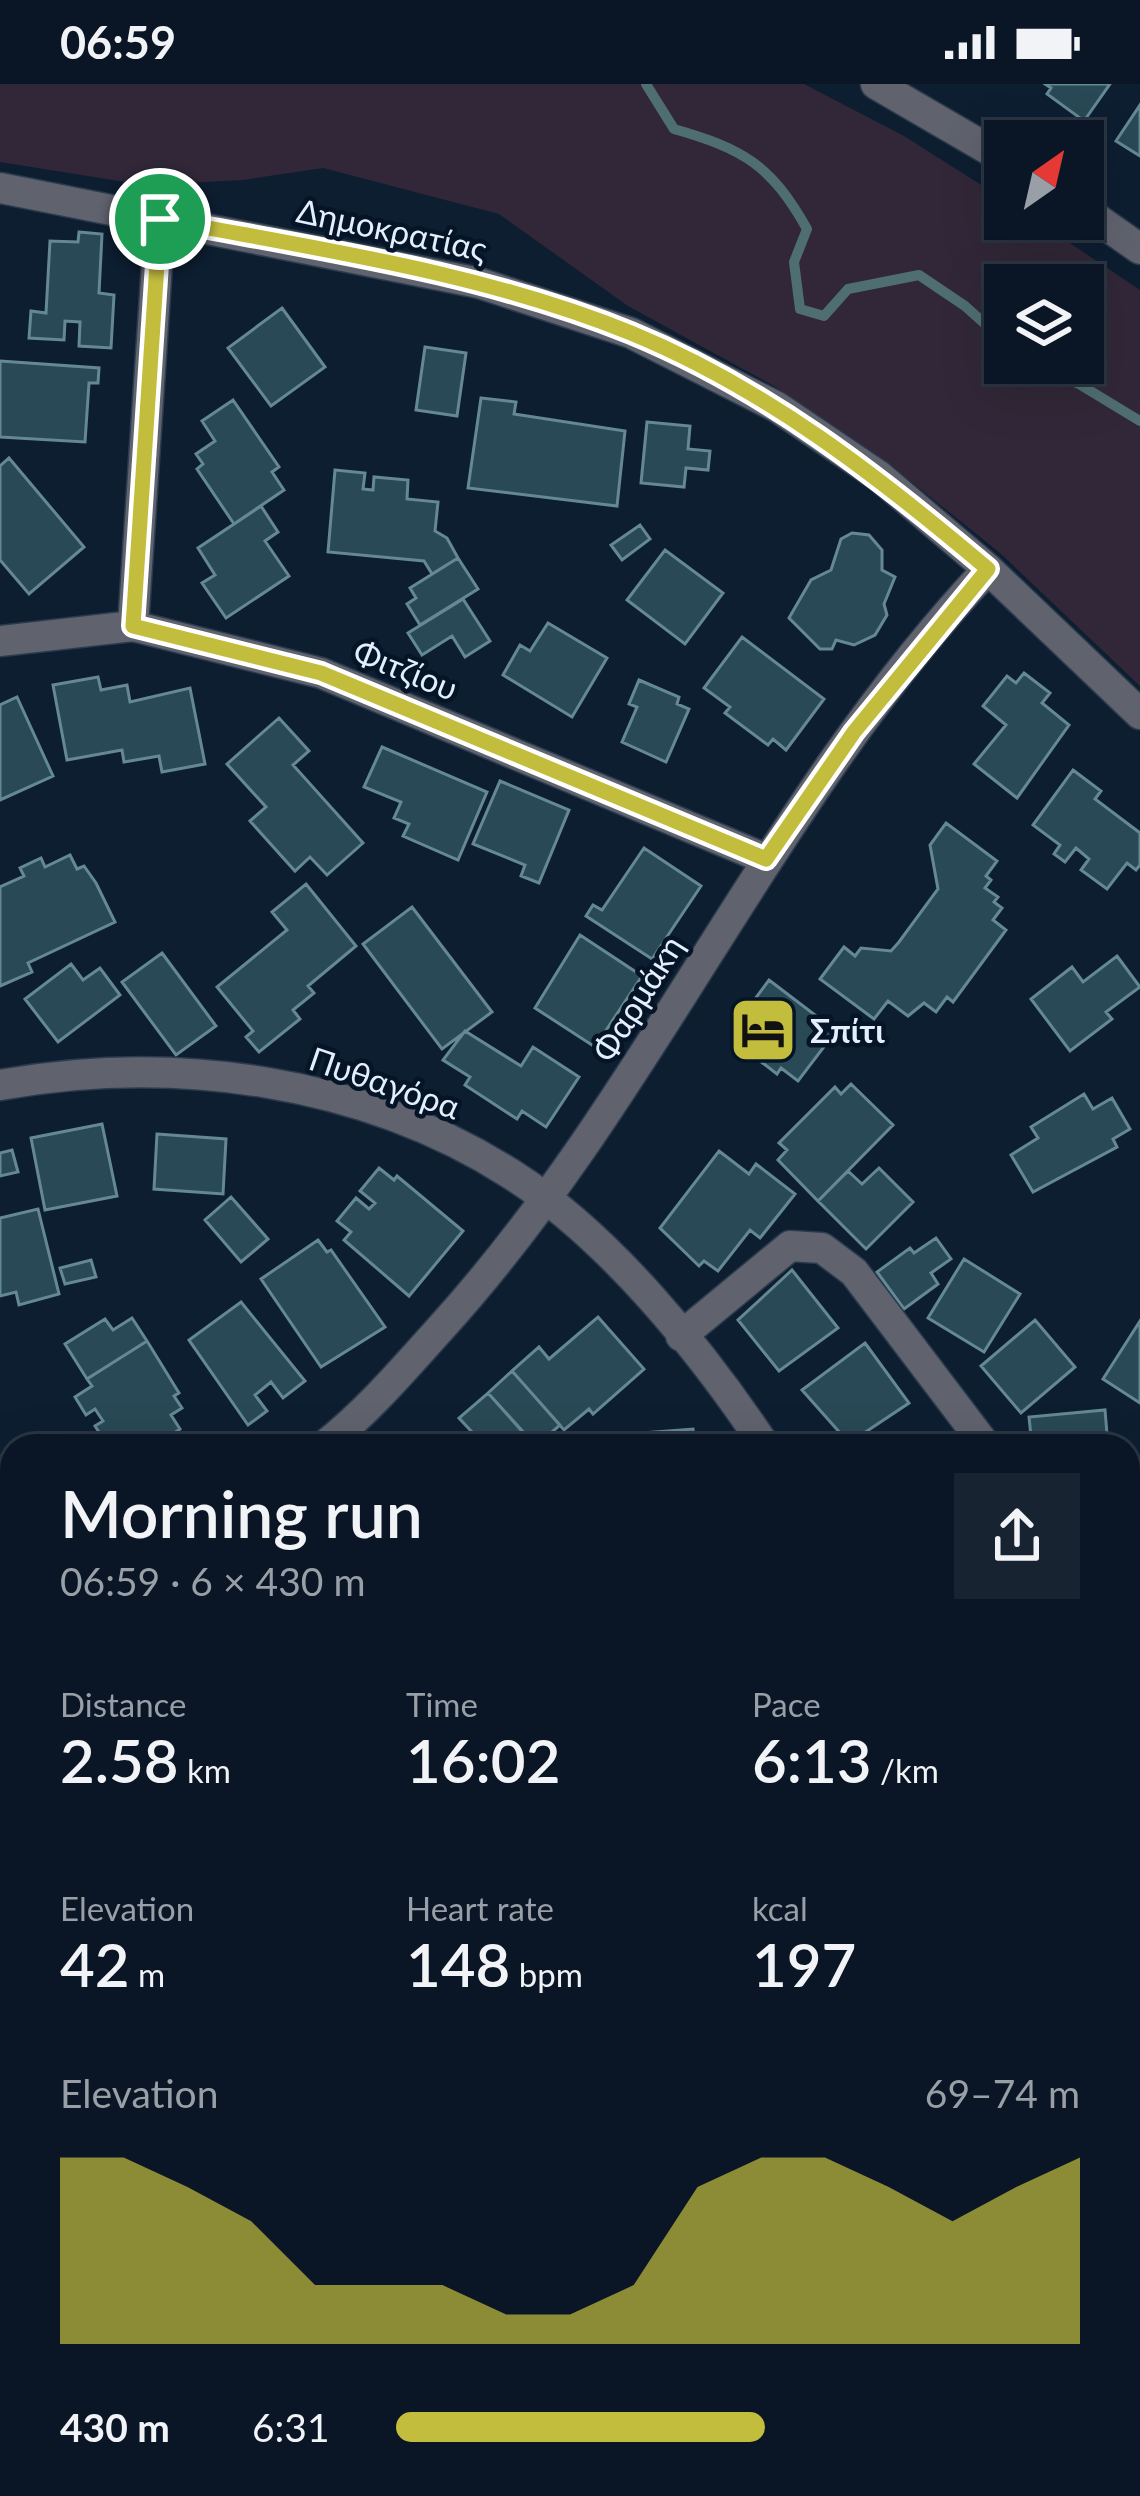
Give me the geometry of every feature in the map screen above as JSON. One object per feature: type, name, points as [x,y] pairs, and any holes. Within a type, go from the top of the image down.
[{"type":"street","points":[[876,84],[984,147]]},
{"type":"street","name":"Δημοκρατίας","points":[[0,188],[479,283],[632,333],[777,407],[879,476],[988,569],[1140,714]]},
{"type":"street","points":[[133,626],[160,219]]},
{"type":"street","points":[[1104,224],[1140,249]]},
{"type":"street","name":"Φαρμάκη","points":[[336,1434],[421,1350],[548,1202],[766,859],[854,732],[988,569]]},
{"type":"street","name":"Φιτζίου","points":[[0,641],[133,626],[321,673],[766,859]]},
{"type":"street","name":"Πυθαγόρα","points":[[0,1084],[158,1074],[289,1086],[420,1126],[487,1160],[548,1202],[636,1282],[757,1434]]},
{"type":"street","points":[[681,1336],[790,1246],[822,1248],[854,1272],[977,1434]]},
{"type":"shaded area","points":[[0,84],[804,84],[904,136],[984,187],[984,240],[1065,240],[1101,264],[984,264],[984,384],[1104,384],[1104,266],[1140,290],[1140,686],[1000,553],[883,459],[774,386],[628,306],[499,214],[323,168],[243,180],[144,185],[0,162]]},
{"type":"building","points":[[1045,84],[1110,84],[1085,120],[1047,94],[1051,88]]},
{"type":"building","points":[[1140,105],[1140,156],[1116,141]]},
{"type":"building","points":[[79,232],[102,234],[99,293],[114,295],[111,348],[79,346],[80,322],[65,321],[64,340],[29,338],[31,311],[46,313],[50,241],[78,242]]},
{"type":"building","points":[[282,308],[325,367],[271,406],[228,348]]},
{"type":"building","points":[[425,347],[466,353],[457,416],[416,410]]},
{"type":"building","points":[[0,361],[99,368],[98,383],[89,383],[85,442],[0,437]]},
{"type":"building","points":[[481,398],[516,402],[514,414],[625,431],[617,506],[468,488]]},
{"type":"building","points":[[233,400],[279,467],[272,472],[284,490],[234,524],[197,469],[203,464],[196,454],[215,441],[202,421]]},
{"type":"building","points":[[647,422],[690,426],[688,449],[710,451],[708,470],[686,468],[684,487],[641,483]]},
{"type":"building","points":[[9,458],[84,547],[29,594],[0,560],[0,466]]},
{"type":"building","points":[[335,470],[365,473],[363,489],[373,490],[374,477],[408,480],[407,499],[438,502],[435,531],[447,538],[458,558],[432,574],[424,561],[328,552]]},
{"type":"building","points":[[261,506],[278,532],[265,541],[289,576],[226,618],[202,583],[215,575],[198,548]]},
{"type":"building","points":[[640,525],[650,539],[622,560],[611,545]]},
{"type":"building","points":[[852,533],[869,535],[882,550],[882,570],[895,577],[884,604],[887,615],[875,635],[854,645],[836,640],[832,649],[820,649],[789,618],[811,580],[831,570],[841,539]]},
{"type":"building","points":[[665,550],[723,593],[685,644],[627,600]]},
{"type":"building","points":[[458,558],[478,589],[420,625],[407,604],[416,598],[410,588]]},
{"type":"building","points":[[463,599],[490,641],[465,657],[452,636],[422,655],[408,633]]},
{"type":"building","points":[[548,623],[607,658],[572,717],[503,675],[520,645],[530,651]]},
{"type":"building","points":[[742,637],[824,699],[786,750],[773,739],[768,745],[725,713],[730,707],[704,688]]},
{"type":"building","points":[[1024,673],[1050,693],[1042,703],[1069,725],[1017,798],[974,764],[1006,725],[983,706],[1007,676],[1016,683]]},
{"type":"building","points":[[98,677],[101,690],[127,685],[130,702],[190,688],[205,764],[162,772],[159,756],[124,762],[122,750],[67,760],[53,685]]},
{"type":"building","points":[[639,680],[679,697],[677,704],[689,709],[666,762],[622,742],[637,707],[629,704]]},
{"type":"building","points":[[17,697],[53,776],[0,800],[0,705]]},
{"type":"building","points":[[279,718],[309,751],[293,765],[363,843],[327,875],[310,857],[295,871],[250,821],[266,807],[227,764]]},
{"type":"building","points":[[382,747],[487,792],[458,860],[403,836],[409,824],[394,818],[401,802],[364,787]]},
{"type":"building","points":[[1073,770],[1101,791],[1095,799],[1140,833],[1140,865],[1136,870],[1127,863],[1107,889],[1081,870],[1089,859],[1076,848],[1065,862],[1054,854],[1060,845],[1033,825]]},
{"type":"building","points":[[500,781],[569,810],[539,883],[521,876],[525,865],[473,844]]},
{"type":"building","points":[[946,823],[997,861],[986,876],[991,880],[985,888],[998,897],[994,902],[1002,908],[993,920],[1006,930],[953,1002],[947,997],[936,1012],[924,1003],[908,1016],[888,1001],[874,1019],[820,979],[844,947],[855,956],[861,948],[891,951],[899,942],[938,889],[930,845]]},
{"type":"building","points":[[644,848],[701,886],[652,959],[586,916],[593,905],[602,910]]},
{"type":"building","points":[[70,855],[77,869],[84,866],[96,883],[115,922],[28,963],[32,972],[0,986],[0,887],[24,876],[20,868],[41,858],[45,867]]},
{"type":"building","points":[[306,884],[356,946],[308,986],[314,993],[293,1010],[300,1019],[259,1052],[246,1037],[253,1031],[217,987],[287,930],[272,912]]},
{"type":"building","points":[[412,907],[492,1012],[442,1049],[363,944]]},
{"type":"building","points":[[580,935],[642,976],[595,1047],[535,1008]]},
{"type":"building","points":[[162,953],[216,1026],[176,1055],[122,982]]},
{"type":"building","points":[[1117,956],[1140,987],[1106,1012],[1112,1019],[1070,1051],[1031,999],[1072,967],[1083,982]]},
{"type":"building","points":[[71,964],[83,980],[100,968],[120,995],[58,1042],[25,999]]},
{"type":"building","points":[[769,980],[836,1031],[798,1081],[781,1068],[777,1074],[751,1054],[757,1047],[733,1029]]},
{"type":"building","points":[[465,1031],[521,1066],[533,1047],[579,1077],[546,1127],[522,1111],[517,1119],[465,1085],[470,1077],[443,1060]]},
{"type":"building","points":[[851,1084],[893,1125],[818,1201],[778,1160],[787,1150],[779,1143],[835,1087],[841,1094]]},
{"type":"building","points":[[1084,1094],[1093,1109],[1112,1098],[1130,1129],[1113,1139],[1117,1147],[1033,1192],[1011,1155],[1038,1138],[1031,1127]]},
{"type":"building","points":[[102,1124],[117,1196],[45,1210],[31,1138]]},
{"type":"building","points":[[157,1134],[226,1139],[223,1194],[154,1189]]},
{"type":"building","points":[[12,1150],[18,1172],[0,1176],[0,1153]]},
{"type":"building","points":[[719,1151],[749,1174],[756,1164],[795,1194],[760,1238],[750,1230],[718,1271],[704,1261],[699,1266],[660,1228]]},
{"type":"building","points":[[379,1168],[394,1180],[397,1176],[463,1231],[409,1296],[344,1240],[351,1232],[337,1221],[356,1198],[369,1209],[375,1203],[360,1191]]},
{"type":"building","points":[[879,1168],[913,1202],[866,1249],[818,1201],[848,1171],[862,1184]]},
{"type":"building","points":[[231,1197],[268,1239],[241,1262],[205,1220]]},
{"type":"building","points":[[38,1209],[59,1294],[19,1305],[16,1292],[0,1296],[0,1218]]},
{"type":"building","points":[[936,1238],[951,1259],[931,1273],[938,1284],[904,1309],[877,1272],[910,1248],[914,1253]]},
{"type":"building","points":[[318,1240],[327,1252],[331,1250],[385,1327],[321,1367],[261,1279]]},
{"type":"building","points":[[964,1259],[1020,1294],[984,1352],[928,1318]]},
{"type":"building","points":[[91,1260],[96,1277],[65,1284],[60,1268]]},
{"type":"building","points":[[792,1270],[838,1328],[779,1371],[738,1320]]},
{"type":"building","points":[[241,1302],[305,1381],[283,1398],[271,1382],[255,1395],[267,1411],[248,1425],[189,1340]]},
{"type":"building","points":[[598,1317],[644,1369],[593,1414],[589,1409],[564,1430],[512,1371],[539,1347],[549,1359]]},
{"type":"building","points":[[132,1318],[147,1341],[87,1379],[65,1344],[105,1319],[113,1330]]},
{"type":"building","points":[[1035,1320],[1075,1367],[1021,1413],[981,1366]]},
{"type":"building","points":[[1140,1321],[1140,1403],[1103,1379]]},
{"type":"building","points":[[147,1341],[179,1393],[174,1396],[182,1408],[171,1415],[180,1429],[172,1434],[100,1434],[95,1426],[103,1421],[95,1409],[86,1415],[75,1397],[92,1386],[87,1379]]},
{"type":"building","points":[[865,1343],[909,1403],[862,1434],[841,1434],[802,1390]]},
{"type":"building","points":[[512,1371],[560,1425],[550,1434],[525,1434],[488,1393]]},
{"type":"building","points":[[488,1393],[524,1434],[474,1434],[459,1418]]},
{"type":"building","points":[[1105,1410],[1107,1434],[1031,1434],[1029,1417]]},
{"type":"building","points":[[693,1429],[693,1434],[630,1434]]},
{"type":"waterway","points":[[646,84],[674,129],[753,162],[794,207],[807,229],[794,262],[800,309],[824,316],[848,289],[919,275],[984,323]]},
{"type":"waterway","points":[[1079,384],[1140,421]]},
{"type":"place","name":"Σπίτι","points":[[763,1030]]},
{"type":"route","points":[[160,219],[479,283],[632,333],[777,407],[879,476],[988,569],[854,732],[766,859],[321,673],[133,626],[160,219]]}]
